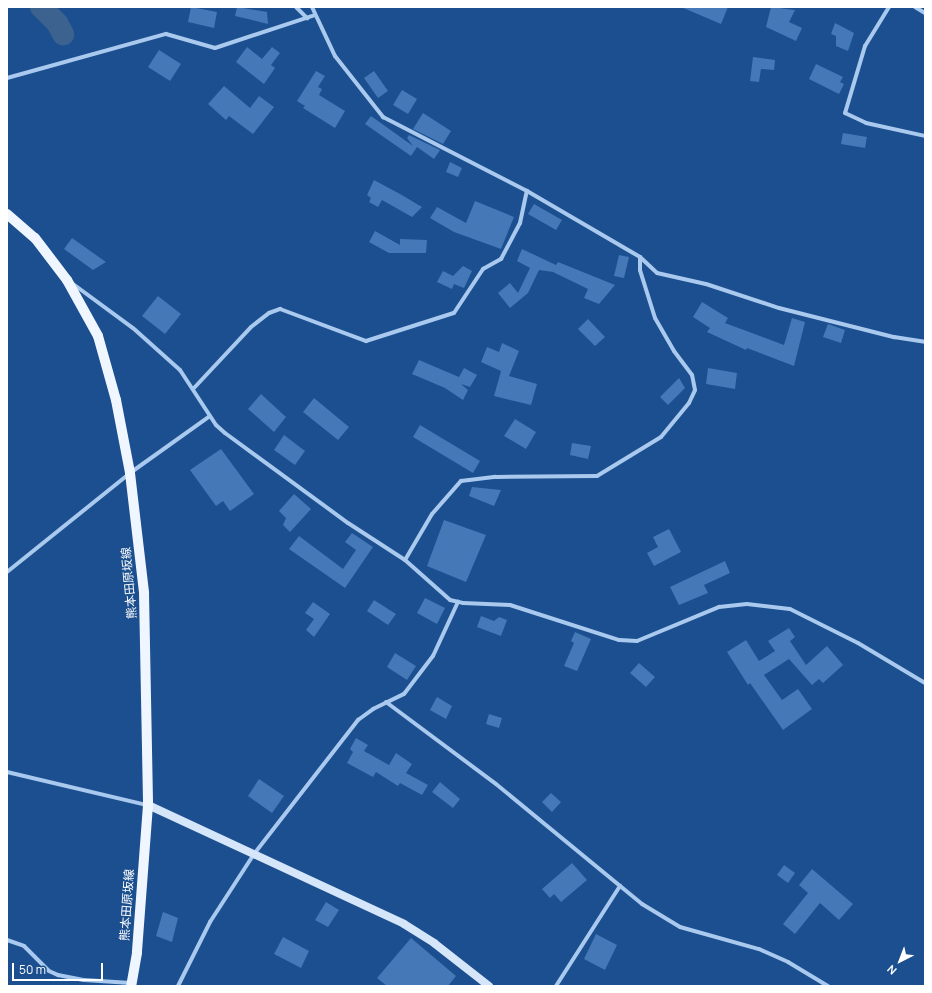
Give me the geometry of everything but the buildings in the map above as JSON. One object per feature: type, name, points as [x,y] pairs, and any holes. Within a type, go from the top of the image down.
[{"type":"main road","name":"熊本田原坂線","points":[[7,214],[35,238],[67,280],[98,336],[116,400],[130,473],[144,593],[148,805],[137,953],[131,985]]},
{"type":"street","points":[[296,7],[307,18]]},
{"type":"street","points":[[312,7],[335,56],[384,117],[527,191],[640,257],[657,274],[706,284],[779,308],[894,337],[925,342]]},
{"type":"street","points":[[889,7],[865,46],[846,114],[866,123],[925,136]]},
{"type":"street","points":[[916,7],[925,13]]},
{"type":"street","points":[[7,78],[166,34],[215,48],[315,15]]},
{"type":"street","points":[[194,388],[251,327],[269,313],[280,309],[366,341],[454,313],[483,269],[501,259],[520,223],[527,191]]},
{"type":"street","points":[[405,560],[432,514],[461,482],[496,477],[597,476],[661,437],[688,403],[695,390],[692,375],[674,351],[655,318],[640,270],[640,257]]},
{"type":"street","points":[[67,280],[134,328],[180,370],[194,388],[210,416],[225,434],[348,523],[405,560],[450,600],[458,602],[510,605],[619,640],[637,641],[719,607],[747,604],[790,609],[858,643],[925,683]]},
{"type":"street","points":[[7,572],[130,473],[210,416]]},
{"type":"street","points":[[178,986],[210,922],[254,854],[358,720],[386,702],[404,694],[433,656],[458,602]]},
{"type":"street","points":[[386,702],[496,784],[642,904],[680,927],[758,949],[788,962],[828,986]]},
{"type":"street","points":[[7,772],[148,805],[404,924],[434,943],[489,986]]},
{"type":"street","points":[[556,986],[620,886]]},
{"type":"street","points":[[7,940],[24,946],[49,971],[58,975],[84,980],[131,985]]},
{"type":"waterway","points":[[41,7],[57,23],[63,34]]}]
